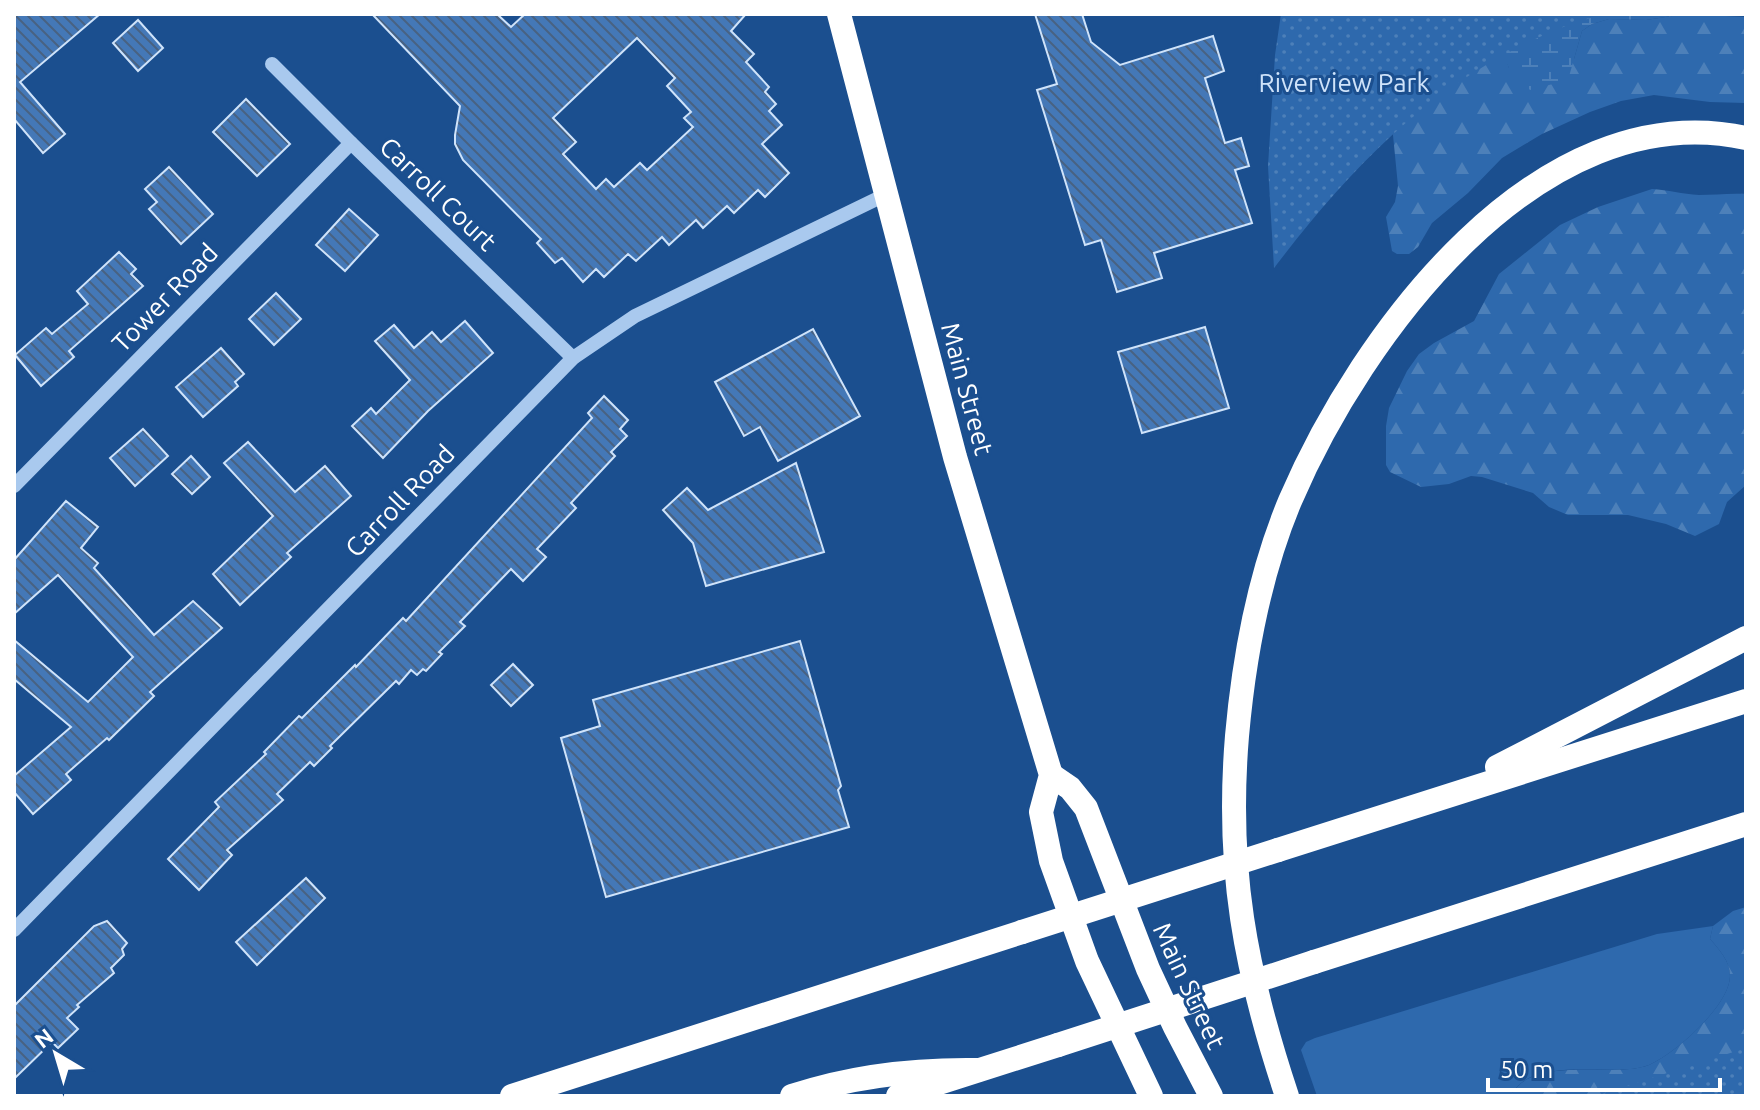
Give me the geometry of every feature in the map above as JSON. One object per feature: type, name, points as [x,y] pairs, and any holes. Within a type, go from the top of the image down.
[{"type":"highway","name":"Main Street","points":[[839,14],[955,457],[1051,775],[1070,788],[1086,808],[1148,969],[1181,1041],[1211,1096]]},
{"type":"highway","points":[[1287,1096],[1262,1017],[1243,933],[1234,859],[1234,792],[1243,684],[1255,617],[1274,543],[1308,464],[1365,365],[1399,318],[1467,240],[1515,199],[1569,165],[1624,142],[1692,132],[1746,138]]},
{"type":"highway","points":[[1435,799],[1746,638]]},
{"type":"highway","points":[[512,1096],[1746,701]]},
{"type":"highway","points":[[1051,775],[1041,812],[1056,878],[1098,986],[1151,1096]]},
{"type":"highway","points":[[898,1096],[1746,824]]},
{"type":"highway","points":[[792,1096],[882,1075],[978,1070]]},
{"type":"street","name":"Carroll Court","points":[[272,64],[573,358]]},
{"type":"street","name":"Tower Road","points":[[14,486],[351,143]]},
{"type":"street","name":"Carroll Road","points":[[14,930],[573,358],[635,316],[887,194]]},
{"type":"green space","name":"Riverview Park","points":[[1281,14],[1610,14],[1568,25],[1529,42],[1453,86],[1388,139],[1358,169],[1274,268],[1268,166],[1275,55]]},
{"type":"green space","points":[[1483,14],[1685,14],[1646,20],[1609,19],[1592,24],[1582,31],[1568,80],[1530,90],[1509,68]]},
{"type":"green space","points":[[1685,14],[1746,17],[1746,103],[1654,95],[1621,101],[1590,112],[1542,134],[1502,158],[1468,193],[1432,223],[1418,247],[1409,254],[1392,251],[1386,217],[1395,202],[1398,186],[1393,135],[1414,55],[1504,54],[1509,68],[1574,59],[1582,31],[1592,24],[1609,19],[1646,20]]},
{"type":"green space","points":[[1652,189],[1699,195],[1746,194],[1746,485],[1727,502],[1719,524],[1695,536],[1666,524],[1628,515],[1568,515],[1549,507],[1533,493],[1482,477],[1471,476],[1449,484],[1421,487],[1390,472],[1386,465],[1389,408],[1419,354],[1474,321],[1499,274],[1560,225],[1598,207]]},
{"type":"green space","points":[[1746,907],[1746,1096],[1511,1096],[1521,1083],[1536,1075],[1554,1071],[1634,1069],[1649,1065],[1673,1051],[1711,1014],[1728,988],[1728,965],[1710,939],[1713,926],[1733,911]]},
{"type":"green space","points":[[1713,926],[1710,939],[1728,965],[1728,988],[1711,1014],[1686,1040],[1649,1065],[1634,1069],[1554,1071],[1536,1075],[1521,1083],[1511,1096],[1317,1096],[1301,1050],[1306,1042],[1315,1038],[1657,934]]},
{"type":"green space","points":[[1746,1048],[1746,1096],[1595,1096]]},
{"type":"building","points":[[14,14],[100,14],[20,82],[65,134],[43,153],[14,119]]},
{"type":"building","points":[[372,14],[497,14],[511,27],[525,14],[746,14],[731,31],[754,54],[746,62],[769,87],[765,92],[776,104],[769,111],[782,125],[762,144],[789,173],[765,197],[758,190],[734,213],[727,206],[703,228],[696,220],[669,245],[662,237],[636,261],[628,254],[604,277],[596,269],[583,282],[562,258],[555,263],[537,243],[541,239],[463,160],[455,144],[460,106]],"holes":[[[637,38],[675,78],[667,86],[691,112],[684,118],[693,127],[647,170],[640,163],[614,187],[606,179],[596,189],[563,154],[576,142],[553,118]]]},
{"type":"building","points":[[1035,14],[1082,14],[1091,42],[1120,65],[1213,36],[1224,71],[1205,78],[1225,143],[1241,138],[1249,166],[1235,170],[1252,223],[1154,253],[1162,278],[1117,292],[1101,240],[1085,245],[1037,90],[1057,84]]},
{"type":"building","points":[[138,20],[163,48],[138,71],[113,43]]},
{"type":"building","points":[[246,99],[290,144],[257,176],[213,132]]},
{"type":"building","points":[[169,167],[213,214],[181,244],[149,209],[157,202],[145,189]]},
{"type":"building","points":[[349,209],[378,235],[345,271],[316,245]]},
{"type":"building","points":[[119,252],[136,269],[131,274],[143,286],[69,351],[74,357],[41,386],[15,355],[46,328],[52,334],[88,304],[77,291]]},
{"type":"building","points":[[276,293],[301,319],[274,345],[249,319]]},
{"type":"building","points":[[465,321],[493,353],[428,411],[383,458],[352,426],[371,408],[376,414],[410,380],[375,341],[394,325],[414,348],[432,332],[441,342]]},
{"type":"building","points":[[1205,327],[1229,408],[1142,433],[1118,352]]},
{"type":"building","points":[[813,329],[860,416],[778,461],[760,427],[744,436],[715,382]]},
{"type":"building","points":[[221,348],[244,374],[235,382],[238,386],[203,417],[176,387]]},
{"type":"building","points":[[604,396],[628,420],[620,429],[627,436],[611,452],[615,456],[571,503],[576,508],[537,549],[546,557],[523,581],[511,569],[460,622],[465,626],[439,652],[442,654],[426,671],[423,669],[417,675],[411,670],[399,684],[396,681],[314,766],[310,762],[277,794],[283,800],[227,850],[232,855],[199,890],[168,859],[219,807],[215,802],[266,754],[264,752],[299,716],[302,718],[403,618],[406,621],[592,418],[588,413]]},
{"type":"building","points":[[143,429],[168,456],[135,486],[110,458]]},
{"type":"building","points":[[248,442],[295,492],[325,466],[351,496],[287,553],[291,557],[240,605],[213,574],[273,516],[224,463]]},
{"type":"building","points":[[191,456],[210,477],[192,494],[172,474]]},
{"type":"building","points":[[796,463],[824,552],[706,586],[693,543],[663,510],[687,488],[708,510]]},
{"type":"building","points":[[66,501],[98,527],[81,548],[98,563],[94,568],[154,635],[193,601],[222,628],[150,692],[154,696],[109,740],[107,738],[66,774],[71,780],[33,814],[14,792],[14,776],[71,727],[14,679],[14,640],[88,702],[133,657],[58,575],[14,614],[14,560]]},
{"type":"building","points":[[800,641],[841,786],[838,790],[849,827],[606,897],[561,738],[600,726],[593,700]]},
{"type":"building","points":[[513,664],[533,685],[511,706],[491,685]]},
{"type":"building","points":[[306,878],[325,898],[257,965],[236,942]]},
{"type":"building","points":[[107,921],[127,943],[122,949],[124,955],[111,968],[114,973],[77,1005],[79,1007],[67,1018],[78,1029],[58,1048],[52,1042],[14,1079],[14,1006],[94,926]]}]
